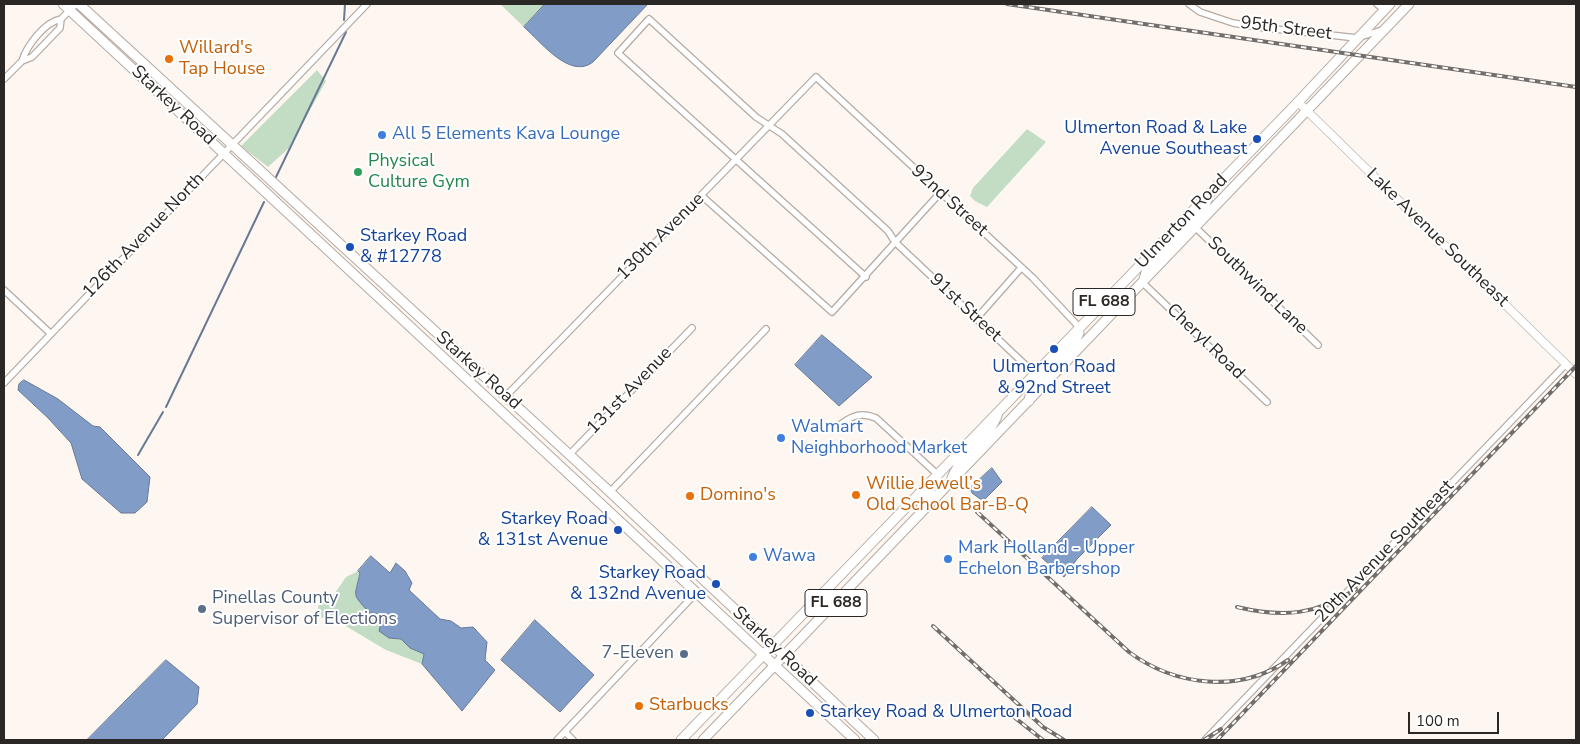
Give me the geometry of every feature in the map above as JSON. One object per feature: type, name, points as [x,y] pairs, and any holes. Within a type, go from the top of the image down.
[{"type":"main road","name":"Ulmerton Road","points":[[703,740],[1308,112],[1409,4]]},
{"type":"main road","name":"Starkey Road","points":[[72,5],[231,145],[506,396],[874,740]]},
{"type":"main road","name":"Starkey Road","points":[[72,5],[224,153],[855,740]]},
{"type":"main road","name":"Ulmerton Road","points":[[681,740],[1298,102],[1358,38],[1384,6]]},
{"type":"main road","points":[[1143,283],[1148,267],[1206,206],[1208,201],[1206,197]]},
{"type":"main road","points":[[1029,401],[1032,386],[1074,344],[1080,328]]},
{"type":"main road","points":[[458,370],[464,371],[488,394],[506,396],[506,415]]},
{"type":"main road","points":[[950,484],[955,467],[993,427],[998,411]]},
{"type":"main road","points":[[920,514],[920,506],[932,492],[937,474]]},
{"type":"main road","points":[[624,527],[649,530]]},
{"type":"street","name":"126th Avenue North","points":[[4,383],[367,4]]},
{"type":"street","name":"95th Street","points":[[1189,4],[1200,12],[1233,23],[1358,38],[1386,28]]},
{"type":"street","points":[[22,60],[32,57],[60,28],[61,19],[72,5]]},
{"type":"street","points":[[4,79],[22,60],[25,50],[53,21],[61,19]]},
{"type":"street","name":"91st Street","points":[[735,160],[618,53],[649,19],[768,126],[782,134],[888,231],[895,242],[1035,374]]},
{"type":"street","name":"130th Avenue","points":[[506,396],[597,300],[702,196],[816,77]]},
{"type":"street","name":"92nd Street","points":[[816,77],[1021,268],[1080,328]]},
{"type":"street","name":"Lake Avenue Southeast","points":[[1298,102],[1576,374]]},
{"type":"street","points":[[735,160],[866,278]]},
{"type":"street","points":[[702,196],[832,312],[866,278],[895,242],[940,193]]},
{"type":"street","name":"Southwind Lane","points":[[1196,228],[1318,345]]},
{"type":"street","points":[[976,320],[1021,268]]},
{"type":"street","name":"Cheryl Road","points":[[1143,283],[1267,402]]},
{"type":"street","points":[[4,290],[51,334]]},
{"type":"street","name":"131st Avenue","points":[[569,455],[692,328]]},
{"type":"street","points":[[610,492],[766,329]]},
{"type":"street","name":"20th Avenue Southeast","points":[[1205,740],[1566,364]]},
{"type":"street","points":[[841,424],[856,415],[863,414],[876,418],[937,474]]},
{"type":"street","points":[[557,740],[696,593]]},
{"type":"street","points":[[565,732],[574,740]]},
{"type":"green space","points":[[500,4],[545,4],[524,27]]},
{"type":"green space","points":[[317,70],[326,81],[289,148],[268,167],[241,146]]},
{"type":"green space","points":[[1027,129],[1046,142],[987,207],[975,201],[970,196],[973,188]]},
{"type":"green space","points":[[358,571],[360,573],[356,592],[357,598],[369,613],[383,614],[389,638],[401,639],[410,648],[424,654],[422,664],[386,650],[339,622],[319,617],[318,606],[335,593],[346,577]]},
{"type":"water","points":[[545,4],[648,4],[593,62],[584,66],[575,66],[556,57],[524,27]]},
{"type":"water","points":[[822,335],[872,377],[839,406],[795,365]]},
{"type":"water","points":[[24,380],[58,399],[93,426],[100,427],[150,477],[147,502],[135,513],[121,513],[82,479],[71,443],[18,390],[19,384]]},
{"type":"water","points":[[992,468],[1002,482],[983,501],[972,493],[970,488]]},
{"type":"water","points":[[1092,507],[1111,525],[1077,559],[1064,577],[1042,558]]},
{"type":"water","points":[[371,556],[390,573],[396,563],[405,571],[412,583],[409,590],[440,619],[451,621],[461,628],[473,627],[487,642],[485,660],[495,670],[462,711],[422,664],[424,654],[410,648],[401,639],[389,638],[379,631],[383,614],[369,613],[357,598],[356,592],[360,573],[358,571]]},
{"type":"water","points":[[535,620],[594,675],[560,712],[501,660]]},
{"type":"water","points":[[166,660],[199,687],[197,704],[162,740],[87,740]]},
{"type":"waterway","points":[[344,20],[345,4]]},
{"type":"waterway","points":[[276,177],[346,32]]},
{"type":"waterway","points":[[166,407],[264,202]]},
{"type":"waterway","points":[[138,455],[163,412]]},
{"type":"railway","points":[[1007,4],[1576,87]]},
{"type":"railway","points":[[1217,740],[1576,366]]},
{"type":"railway","points":[[977,512],[1129,652],[1147,664],[1166,672],[1208,682],[1249,678],[1269,671],[1288,660]]},
{"type":"railway","points":[[1237,607],[1270,612],[1299,612],[1342,598],[1356,589]]},
{"type":"railway","points":[[933,626],[1043,727],[1064,740]]},
{"type":"railway","points":[[1005,710],[1043,740]]},
{"type":"railway","points":[[1204,740],[1221,729]]},
{"type":"place","name":"Willard's Tap House","points":[[169,59]]},
{"type":"place","name":"All 5 Elements Kava Lounge","points":[[382,135]]},
{"type":"place","name":"Ulmerton Road & Lake Avenue Southeast","points":[[1257,139]]},
{"type":"place","name":"Physical Culture Gym","points":[[358,172]]},
{"type":"place","name":"Starkey Road & #12778","points":[[350,247]]},
{"type":"place","name":"Ulmerton Road & 92nd Street","points":[[1054,349]]},
{"type":"place","name":"Walmart Neighborhood Market","points":[[781,438]]},
{"type":"place","name":"Willie Jewell’s Old School Bar-B-Q","points":[[856,495]]},
{"type":"place","name":"Domino's","points":[[690,496]]},
{"type":"place","name":"Starkey Road & 131st Avenue","points":[[618,530]]},
{"type":"place","name":"Wawa","points":[[753,557]]},
{"type":"place","name":"Mark Holland - Upper Echelon Barbershop","points":[[948,559]]},
{"type":"place","name":"Starkey Road & 132nd Avenue","points":[[716,584]]},
{"type":"place","name":"Pinellas County Supervisor of Elections","points":[[202,609]]},
{"type":"place","name":"7-Eleven","points":[[684,654]]},
{"type":"place","name":"Starbucks","points":[[639,706]]},
{"type":"place","name":"Starkey Road & Ulmerton Road","points":[[810,713]]}]
